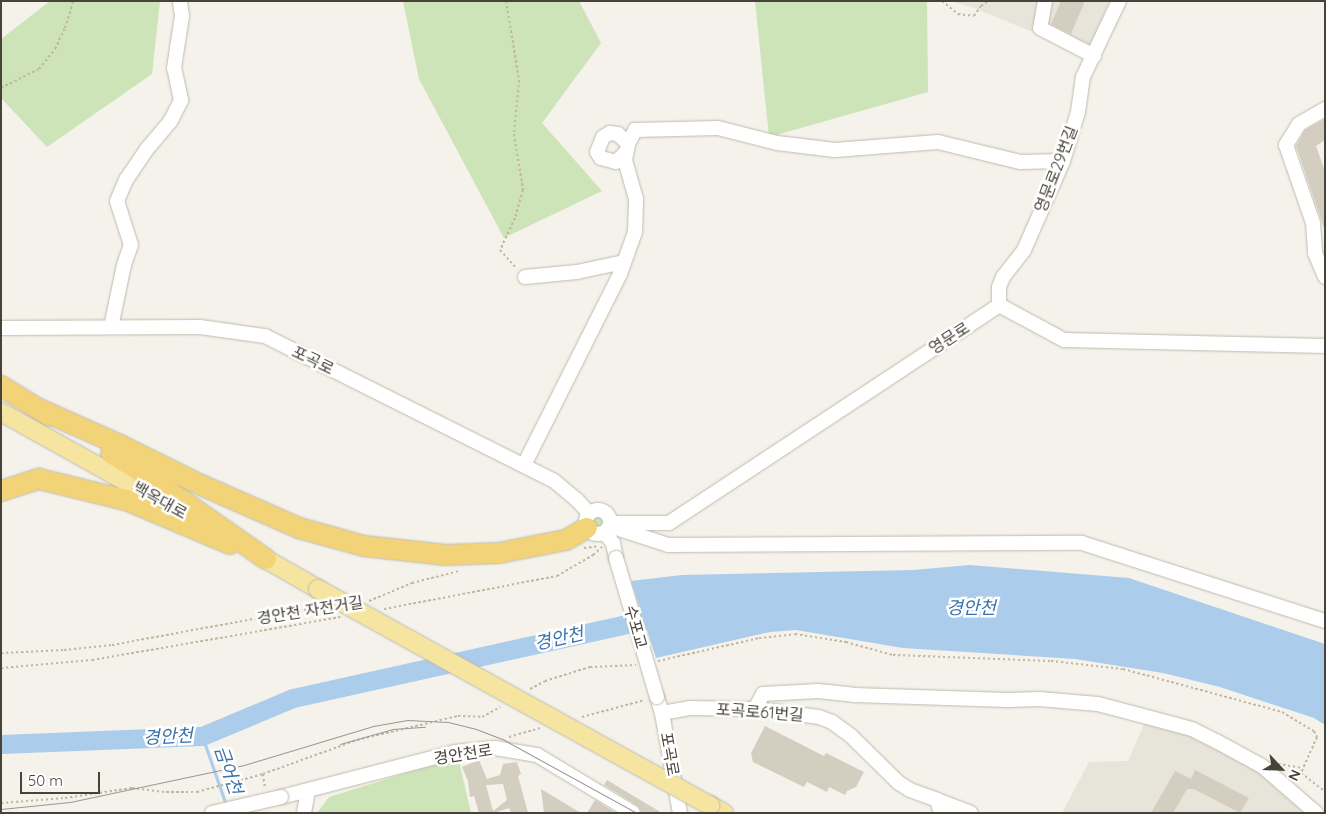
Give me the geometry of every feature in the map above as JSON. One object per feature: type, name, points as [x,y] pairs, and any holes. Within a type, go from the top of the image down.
[{"type":"highway","points":[[2,386],[144,474],[266,559]]},
{"type":"highway","points":[[39,410],[299,528],[364,546],[446,555],[499,553],[566,540],[601,528]]},
{"type":"highway","points":[[1,491],[39,478],[126,500],[266,559]]},
{"type":"main road","name":"백옥대로","points":[[1,412],[717,809]]},
{"type":"street","points":[[111,327],[124,265],[131,245],[117,200],[126,180],[147,149],[170,122],[181,100],[174,68],[182,16],[180,1]]},
{"type":"street","points":[[1045,1],[1040,28],[1094,56]]},
{"type":"street","name":"영문로29번길","points":[[1000,305],[999,286],[1003,276],[1024,250],[1063,161],[1078,112],[1083,77],[1119,1]]},
{"type":"street","points":[[1325,109],[1299,124],[1286,145],[1313,223],[1315,253],[1325,277]]},
{"type":"street","points":[[524,465],[624,262],[636,232],[636,199],[625,160],[627,148],[635,130],[718,128],[777,143],[835,150],[938,142],[1020,162],[1063,161]]},
{"type":"street","points":[[525,277],[577,272],[624,262]]},
{"type":"street","points":[[1000,305],[1064,340],[1325,346]]},
{"type":"street","name":"영문로","points":[[601,528],[669,523],[1000,305]]},
{"type":"street","name":"포곡로","points":[[1,328],[200,327],[265,336],[553,480],[577,500],[601,528],[612,544],[616,558]]},
{"type":"street","points":[[601,528],[668,545],[1082,544],[1325,621]]},
{"type":"street","name":"수포교","points":[[616,558],[657,697]]},
{"type":"street","points":[[755,709],[762,694],[818,691],[854,695],[1008,700],[1039,698],[1098,704],[1192,729],[1262,766],[1316,813]]},
{"type":"street","name":"포곡로","points":[[657,697],[662,713],[680,813]]},
{"type":"street","name":"포곡로61번길","points":[[662,713],[690,708],[755,709],[801,713],[832,722],[852,736],[899,783],[939,806],[971,813]]},
{"type":"street","name":"경안천로","points":[[212,813],[308,791],[455,752],[496,748],[536,755],[633,813]]},
{"type":"street","points":[[304,813],[308,791]]},
{"type":"path","points":[[1,88],[39,69],[55,49],[65,28],[73,1]]},
{"type":"path","points":[[506,1],[519,80],[514,134],[523,190],[515,218],[500,250],[525,277]]},
{"type":"path","points":[[942,1],[958,14],[974,16],[981,6],[988,1]]},
{"type":"path","points":[[578,549],[601,528]]},
{"type":"path","name":"경안천 자전거길","points":[[376,610],[558,576],[593,556],[601,528]]},
{"type":"path","points":[[365,602],[374,601],[412,583],[462,570]]},
{"type":"path","points":[[1,653],[64,650],[112,645],[326,606]]},
{"type":"path","name":"경안천 자전거길","points":[[1,668],[92,660],[348,615]]},
{"type":"path","points":[[1303,768],[1301,773],[1325,792]]},
{"type":"path","points":[[1,803],[65,798],[132,788],[166,792],[197,792],[263,774]]},
{"type":"shaded area","points":[[951,1],[1109,1],[1091,48],[1028,30],[974,8]]},
{"type":"shaded area","points":[[1149,713],[1236,757],[1304,804],[1306,813],[1062,813],[1089,762],[1128,761]]},
{"type":"green space","points":[[50,1],[160,1],[152,74],[47,147],[1,98],[1,39]]},
{"type":"green space","points":[[403,1],[579,1],[601,43],[542,123],[602,191],[504,238],[419,79]]},
{"type":"green space","points":[[755,1],[927,1],[928,92],[769,137]]},
{"type":"green space","points":[[598,513],[604,515],[606,521],[604,527],[598,529],[592,527],[590,521],[592,515]]},
{"type":"green space","points":[[458,757],[471,813],[317,813],[329,797]]},
{"type":"water","name":"경안천","points":[[970,565],[1129,578],[1325,644],[1325,725],[1314,718],[1220,687],[1163,673],[1075,659],[903,648],[796,630],[770,632],[656,658],[631,581],[682,575],[913,570]]},
{"type":"building","points":[[1061,1],[1085,1],[1071,34],[1051,24]]},
{"type":"building","points":[[1325,119],[1325,140],[1316,146],[1325,171],[1324,228],[1296,146],[1305,130]]},
{"type":"building","points":[[765,726],[824,756],[826,753],[864,772],[856,787],[847,791],[845,795],[829,787],[827,792],[807,782],[804,787],[753,762],[751,753]]},
{"type":"building","points":[[479,760],[487,779],[500,775],[503,764],[517,762],[521,774],[518,776],[528,813],[511,813],[509,808],[494,813],[479,813],[474,796],[470,797],[468,781],[462,767]],"holes":[[[503,784],[507,800],[493,811],[486,785]]]},
{"type":"building","points":[[1195,770],[1249,798],[1240,813],[1194,789],[1187,789],[1173,813],[1151,813],[1175,771],[1191,779]]},
{"type":"building","points":[[607,780],[662,813],[642,813],[638,806],[604,785]]},
{"type":"building","points":[[541,789],[581,813],[544,813]]},
{"type":"building","points":[[595,800],[616,813],[587,813]]},
{"type":"waterway","name":"경안천","points":[[1,744],[202,736],[293,698],[668,615]]},
{"type":"waterway","name":"금어천","points":[[202,736],[226,805]]},
{"type":"tram line","points":[[1,809],[70,802],[244,765],[373,726],[407,720],[448,722],[476,729],[504,740],[637,813]]},
{"type":"tram line","points":[[340,744],[393,729],[425,727]]}]
